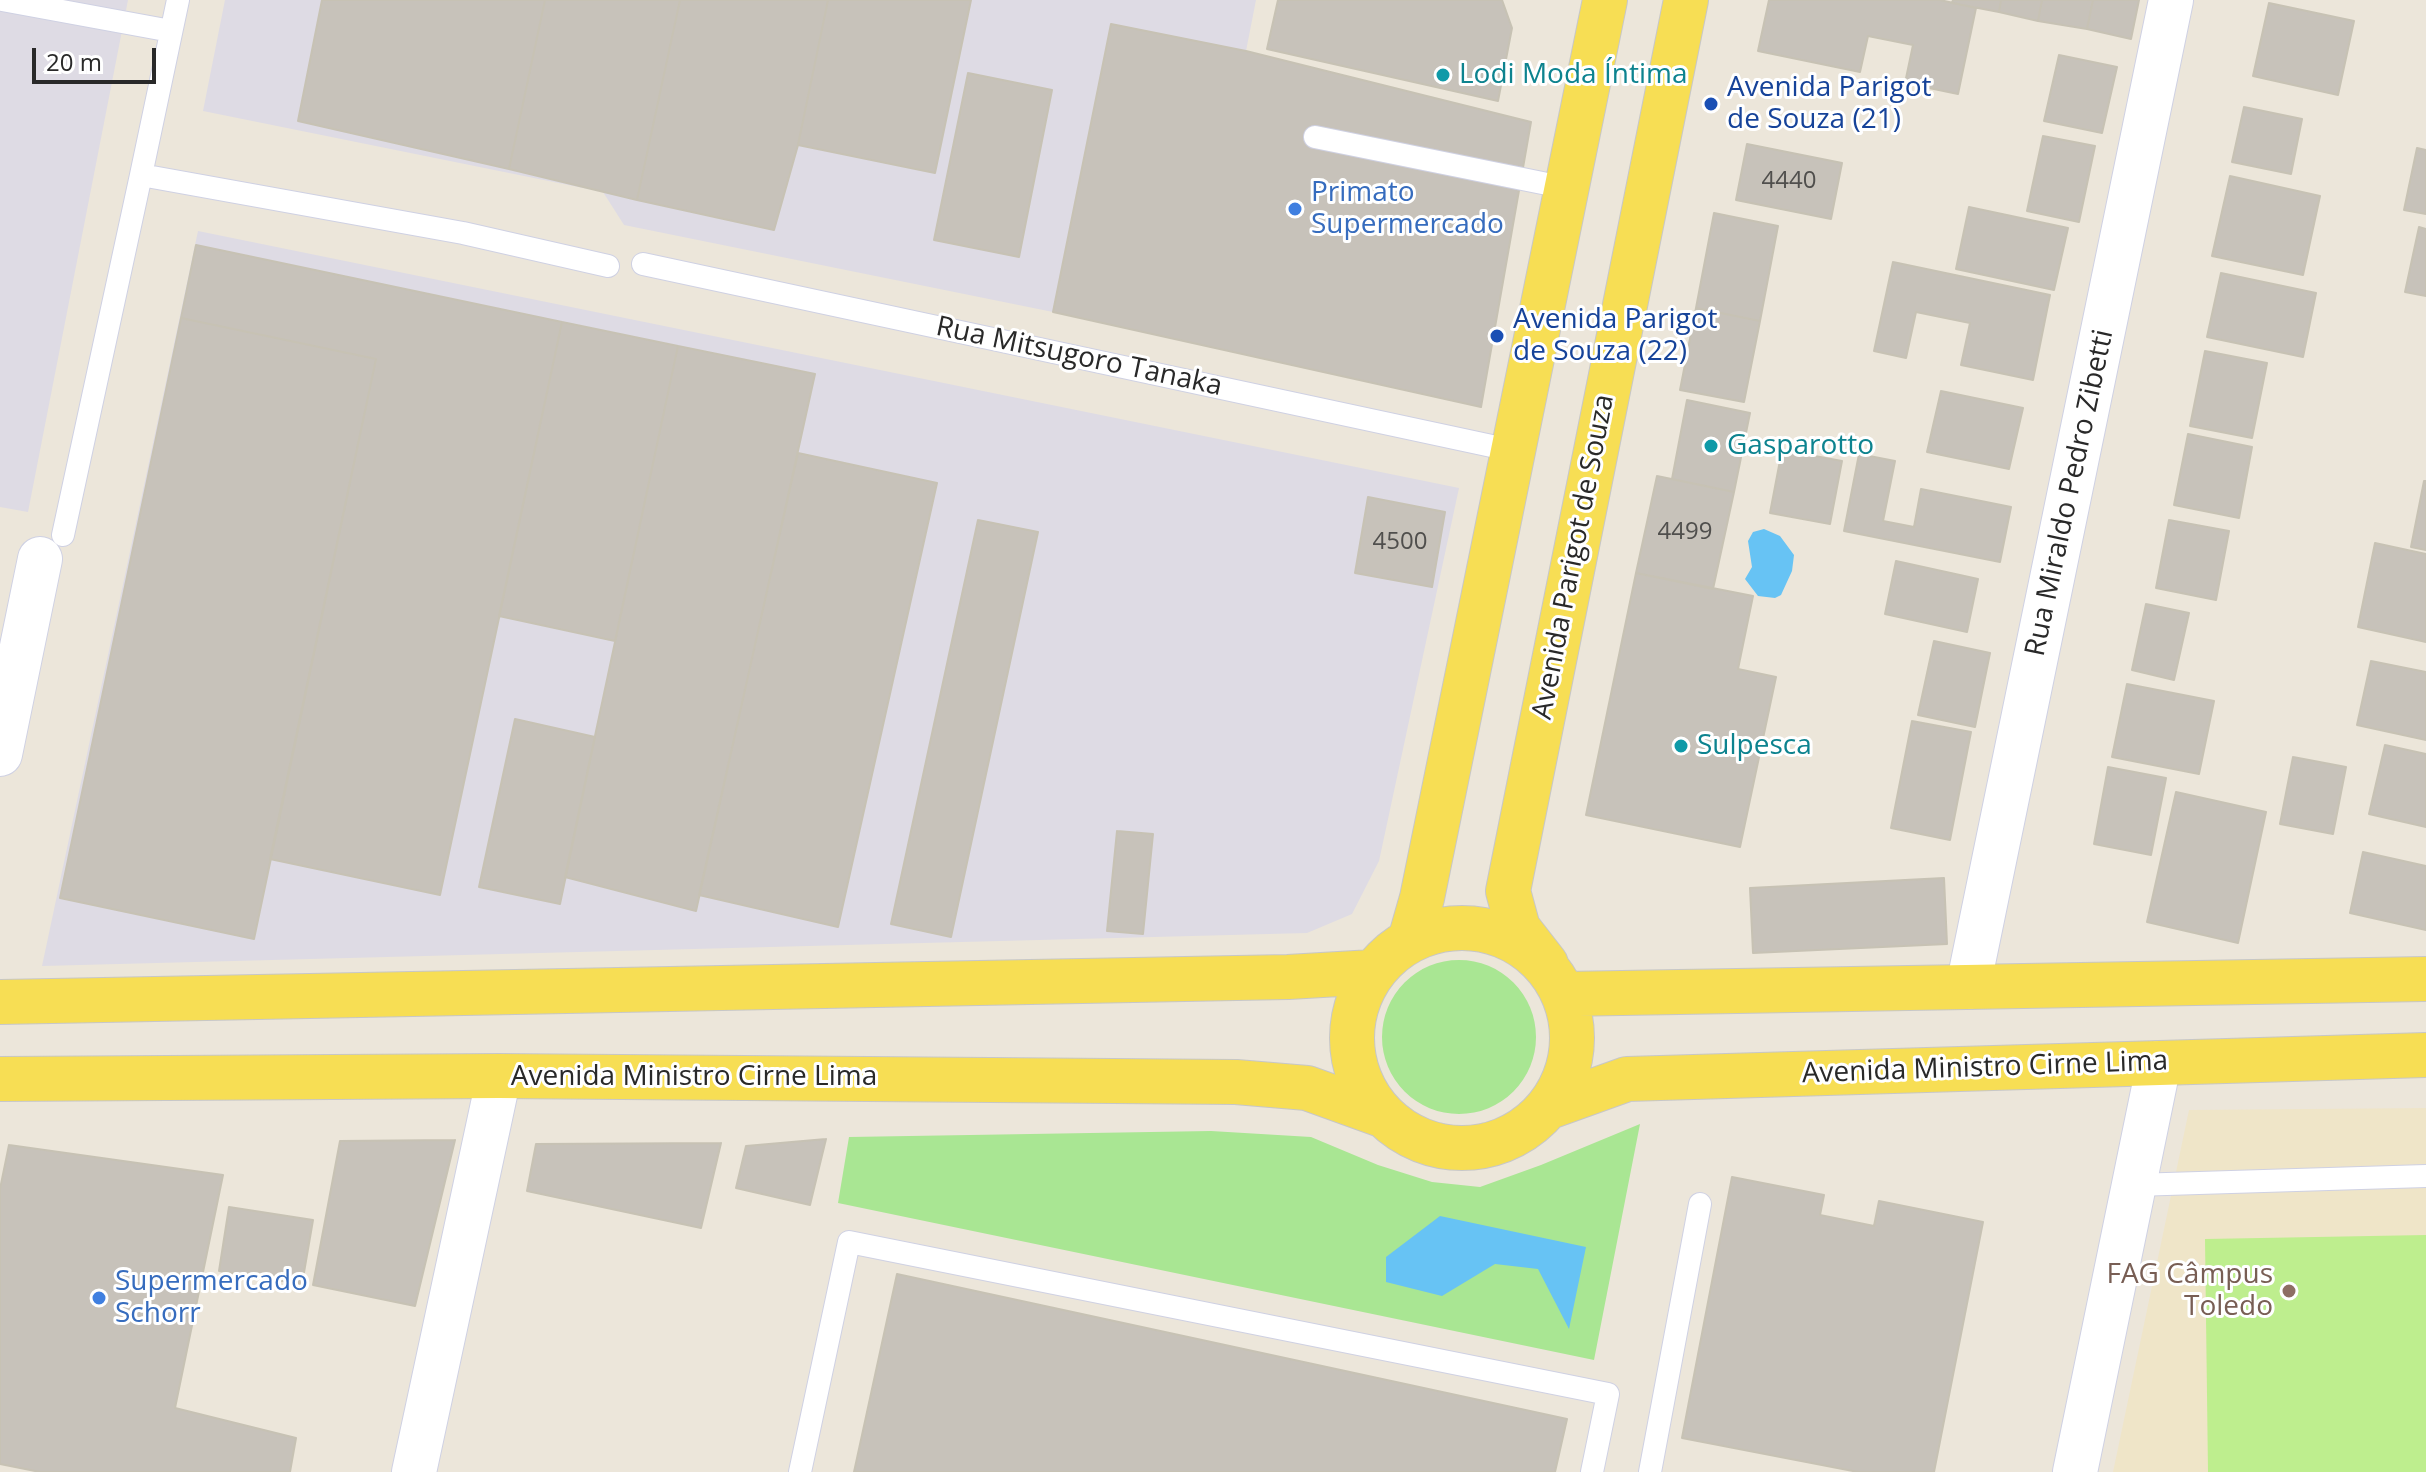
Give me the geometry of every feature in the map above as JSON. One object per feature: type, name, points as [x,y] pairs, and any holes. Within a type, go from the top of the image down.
[{"type":"main road","points":[[1410,940],[1422,898],[1515,451],[1605,0]]},
{"type":"main road","name":"Avenida Parigot de Souza","points":[[1555,979],[1518,928],[1508,891],[1680,13]]},
{"type":"main road","points":[[1465,926],[1494,931],[1522,944],[1555,979],[1572,1022],[1572,1052],[1564,1082],[1549,1107],[1521,1132],[1486,1147],[1448,1149],[1412,1137],[1382,1115],[1364,1090],[1354,1061],[1352,1029],[1358,999],[1373,972],[1390,954],[1410,940],[1444,928],[1465,926]]},
{"type":"main road","points":[[0,1002],[1288,977],[1373,972]]},
{"type":"main road","points":[[1555,979],[1968,987],[2426,979]]},
{"type":"main road","name":"Avenida Ministro Cirne Lima","points":[[1549,1107],[1627,1079],[2426,1055]]},
{"type":"main road","name":"Avenida Ministro Cirne Lima","points":[[0,1079],[499,1076],[1236,1082],[1307,1088],[1382,1115]]},
{"type":"street","name":"Rua Miraldo Pedro Zibetti","points":[[1968,987],[2171,0]]},
{"type":"street","points":[[0,754],[5,704],[51,547]]},
{"type":"street","points":[[2075,1472],[2159,1063]]},
{"type":"street","points":[[414,1472],[499,1076]]},
{"type":"lane","points":[[2,0],[171,31]]},
{"type":"lane","points":[[51,547],[141,175],[178,0]]},
{"type":"lane","points":[[1315,137],[1567,188]]},
{"type":"lane","points":[[141,175],[463,233],[608,266]]},
{"type":"lane","name":"Rua Mitsugoro Tanaka","points":[[643,264],[1515,451]]},
{"type":"lane","points":[[2134,1185],[2426,1176]]},
{"type":"lane","points":[[1650,1472],[1700,1204]]},
{"type":"lane","points":[[800,1472],[849,1242],[1608,1394],[1592,1472]]},
{"type":"shaded area","points":[[0,0],[128,0],[28,512],[0,507]]},
{"type":"shaded area","points":[[225,0],[1256,0],[1246,51],[1053,312],[624,225],[603,192],[203,111]]},
{"type":"shaded area","points":[[198,231],[1459,488],[1379,861],[1352,914],[1307,933],[42,966]]},
{"type":"shaded area","name":"FAG Câmpus Toledo","points":[[2426,1108],[2426,1472],[2113,1472],[2189,1110]]},
{"type":"green space","points":[[1459,960],[1489,965],[1514,982],[1531,1007],[1536,1037],[1531,1067],[1514,1092],[1489,1109],[1459,1114],[1429,1109],[1404,1092],[1387,1067],[1382,1037],[1387,1007],[1404,982],[1429,965]]},
{"type":"green space","points":[[1640,1124],[1594,1360],[838,1203],[849,1137],[1211,1131],[1311,1137],[1378,1165],[1432,1182],[1480,1187]]},
{"type":"green space","points":[[2426,1235],[2426,1472],[2208,1472],[2205,1239]]},
{"type":"water","points":[[1764,529],[1780,536],[1794,555],[1792,571],[1781,595],[1775,598],[1758,596],[1745,579],[1752,567],[1748,541],[1753,532]]},
{"type":"water","points":[[1440,1216],[1586,1247],[1569,1329],[1538,1269],[1495,1264],[1442,1296],[1386,1282],[1386,1257]]},
{"type":"building","points":[[322,0],[545,0],[509,169],[298,121]]},
{"type":"building","points":[[545,0],[680,0],[637,200],[509,169]]},
{"type":"building","points":[[680,0],[828,0],[798,145],[774,230],[637,200]]},
{"type":"building","points":[[828,0],[971,0],[935,173],[798,145]]},
{"type":"building","name":"Lodi Moda Íntima","points":[[1278,0],[1502,0],[1512,28],[1498,101],[1267,49]]},
{"type":"building","points":[[1769,0],[1940,0],[1976,8],[1958,94],[1905,83],[1913,45],[1868,36],[1860,72],[1758,51]]},
{"type":"building","points":[[1953,0],[2001,0],[1999,12],[1952,3]]},
{"type":"building","points":[[2001,0],[2042,0],[2038,21],[1999,12]]},
{"type":"building","points":[[2042,0],[2093,0],[2087,29],[2038,21]]},
{"type":"building","points":[[2093,0],[2139,0],[2131,39],[2087,29]]},
{"type":"building","points":[[2269,3],[2354,21],[2338,95],[2253,76]]},
{"type":"building","points":[[1111,24],[1246,51],[1531,122],[1481,407],[1053,312]]},
{"type":"building","points":[[2059,55],[2117,67],[2102,133],[2044,121]]},
{"type":"building","points":[[968,73],[1052,90],[1019,257],[934,240]]},
{"type":"building","points":[[2244,107],[2302,119],[2291,174],[2232,162]]},
{"type":"building","points":[[2043,136],[2095,146],[2079,222],[2027,211]]},
{"type":"building","points":[[1747,144],[1842,163],[1831,219],[1736,200]]},
{"type":"building","points":[[2417,148],[2426,150],[2426,214],[2404,210]]},
{"type":"building","points":[[2230,176],[2320,196],[2303,275],[2212,256]]},
{"type":"building","points":[[1969,207],[2068,228],[2054,290],[1956,269]]},
{"type":"building","points":[[1714,213],[1778,226],[1760,321],[1696,308]]},
{"type":"building","points":[[2419,227],[2426,229],[2426,296],[2405,292]]},
{"type":"building","points":[[196,245],[562,322],[440,895],[270,859],[376,359],[181,318]]},
{"type":"building","points":[[1893,262],[2050,295],[2033,380],[1961,365],[1970,323],[1916,312],[1906,358],[1874,351]]},
{"type":"building","points":[[2221,273],[2316,293],[2303,357],[2207,337]]},
{"type":"building","points":[[1696,308],[1760,321],[1744,402],[1680,390]]},
{"type":"building","points":[[181,318],[376,359],[254,939],[60,898]]},
{"type":"building","points":[[562,322],[678,346],[615,641],[499,616]]},
{"type":"building","points":[[678,346],[815,374],[696,911],[565,877]]},
{"type":"building","points":[[2205,351],[2267,363],[2252,438],[2190,426]]},
{"type":"building","points":[[1941,391],[2023,408],[2009,469],[1927,452]]},
{"type":"building","name":"Gasparotto","points":[[1687,400],[1750,413],[1734,492],[1672,479]]},
{"type":"building","points":[[2188,434],[2252,447],[2239,518],[2174,505]]},
{"type":"building","points":[[1782,450],[1842,461],[1830,524],[1770,513]]},
{"type":"building","points":[[798,453],[937,483],[838,927],[699,895]]},
{"type":"building","points":[[1859,454],[1895,461],[1883,521],[1914,527],[1921,489],[2011,507],[2000,562],[1844,531]]},
{"type":"building","points":[[1657,476],[1734,492],[1713,589],[1636,573]]},
{"type":"building","points":[[2426,481],[2426,550],[2411,547]]},
{"type":"building","points":[[1368,497],[1445,512],[1432,587],[1355,573]]},
{"type":"building","points":[[978,520],[1038,532],[951,937],[891,924]]},
{"type":"building","points":[[2169,520],[2229,531],[2216,600],[2156,588]]},
{"type":"building","points":[[2375,543],[2426,554],[2426,642],[2358,627]]},
{"type":"building","points":[[1896,561],[1978,579],[1967,632],[1885,614]]},
{"type":"building","name":"Sulpesca","points":[[1636,573],[1753,596],[1738,669],[1776,677],[1740,847],[1586,815]]},
{"type":"building","points":[[2146,604],[2189,613],[2174,680],[2132,670]]},
{"type":"building","points":[[1934,641],[1990,653],[1975,727],[1918,715]]},
{"type":"building","points":[[2371,661],[2426,672],[2426,740],[2357,725]]},
{"type":"building","points":[[2127,684],[2214,701],[2199,774],[2112,757]]},
{"type":"building","points":[[515,719],[595,737],[560,904],[479,887]]},
{"type":"building","points":[[1912,721],[1971,732],[1950,840],[1891,828]]},
{"type":"building","points":[[2385,745],[2426,754],[2426,827],[2369,814]]},
{"type":"building","points":[[2293,757],[2346,767],[2333,834],[2280,824]]},
{"type":"building","points":[[2108,767],[2166,778],[2151,855],[2094,844]]},
{"type":"building","points":[[2176,792],[2266,812],[2238,943],[2147,922]]},
{"type":"building","points":[[1117,831],[1153,834],[1143,934],[1107,931]]},
{"type":"building","points":[[2363,852],[2426,866],[2426,930],[2350,913]]},
{"type":"building","points":[[1944,878],[1947,944],[1753,953],[1750,888]]},
{"type":"building","points":[[826,1139],[810,1205],[736,1188],[746,1146]]},
{"type":"building","points":[[455,1140],[415,1306],[313,1285],[340,1141]]},
{"type":"building","points":[[721,1143],[701,1228],[527,1191],[536,1144]]},
{"type":"building","name":"Supermercado Schorr","points":[[9,1145],[223,1175],[175,1408],[296,1438],[290,1472],[40,1472],[0,1464],[0,1189]]},
{"type":"building","points":[[1732,1177],[1824,1195],[1820,1215],[1874,1226],[1879,1201],[1983,1222],[1934,1472],[1858,1472],[1682,1438]]},
{"type":"building","points":[[229,1207],[313,1220],[302,1284],[219,1271]]},
{"type":"building","points":[[897,1274],[1567,1419],[1555,1472],[854,1472]]},
{"type":"place","name":"Lodi Moda Íntima","points":[[1443,75]]},
{"type":"place","name":"Avenida Parigot de Souza (21)","points":[[1711,104]]},
{"type":"place","name":"Primato Supermercado","points":[[1295,209]]},
{"type":"place","name":"Avenida Parigot de Souza (22)","points":[[1497,336]]},
{"type":"place","name":"Gasparotto","points":[[1711,446]]},
{"type":"place","name":"Sulpesca","points":[[1681,746]]},
{"type":"place","name":"FAG Câmpus Toledo","points":[[2289,1291]]},
{"type":"place","name":"Supermercado Schorr","points":[[99,1298]]}]
